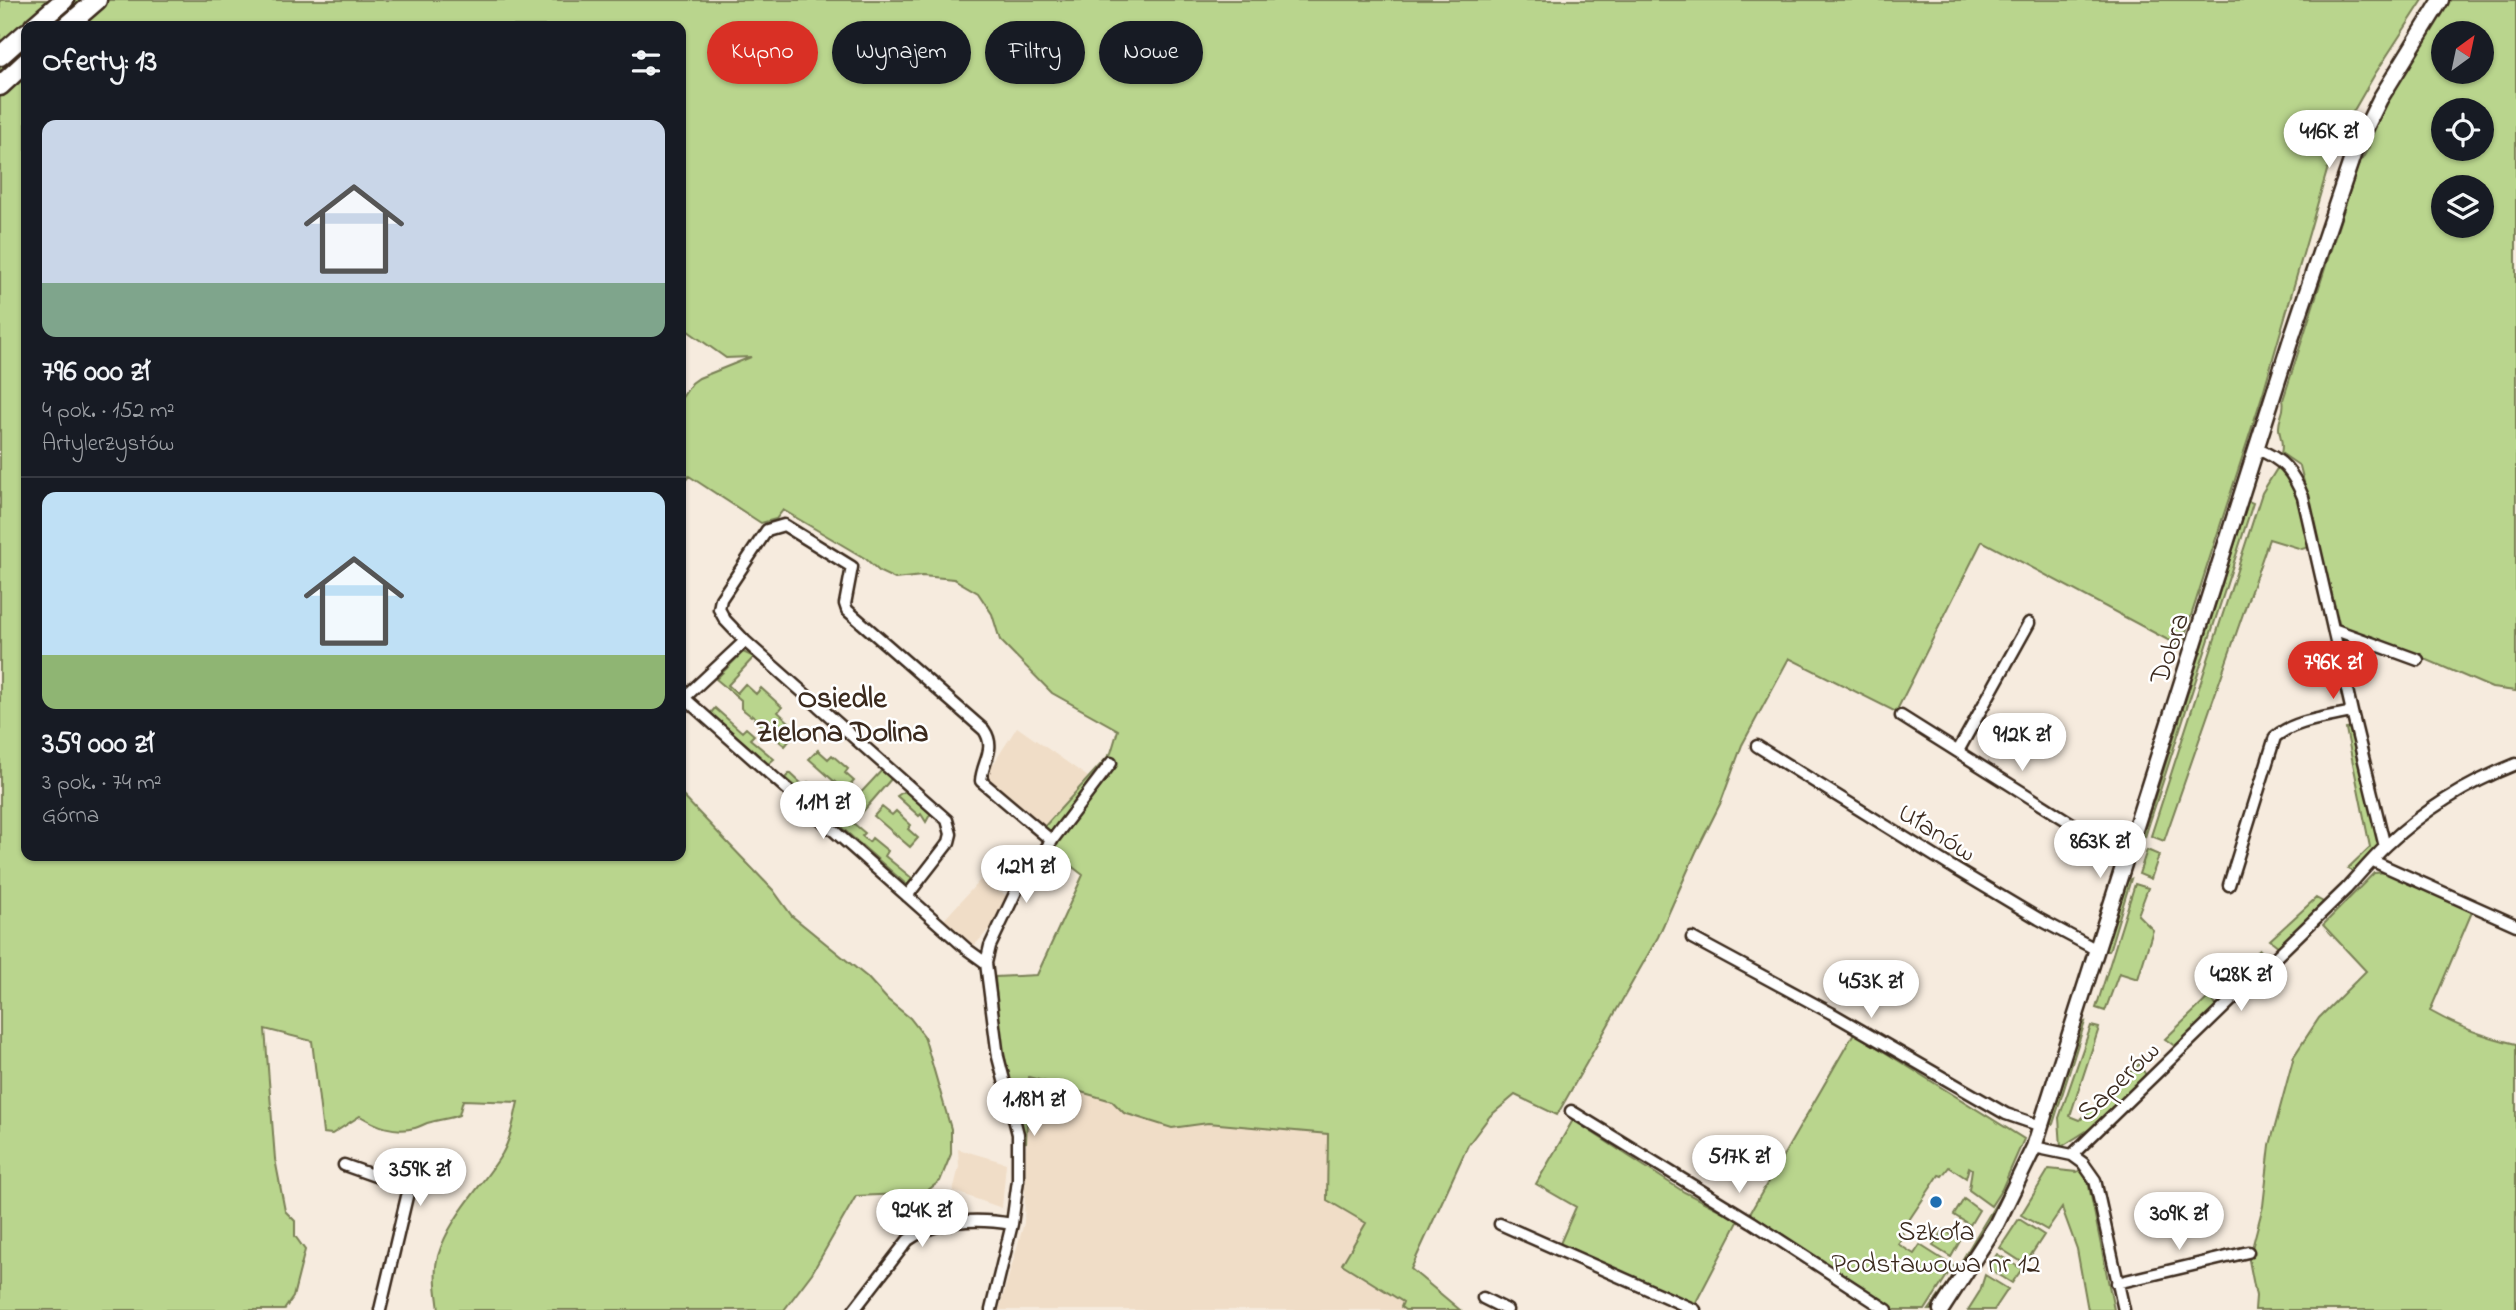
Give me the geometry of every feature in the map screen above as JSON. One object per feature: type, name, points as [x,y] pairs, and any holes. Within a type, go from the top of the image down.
[{"type":"highway","points":[[40,21],[64,0]]},
{"type":"highway","points":[[73,21],[97,0]]},
{"type":"highway","points":[[0,56],[21,37]]},
{"type":"highway","points":[[0,86],[21,67]]},
{"type":"street","name":"Dobra","points":[[1941,1310],[1996,1226],[2034,1147],[2125,857],[2354,152],[2380,99],[2441,0]]},
{"type":"street","points":[[2257,449],[2280,460],[2297,480],[2385,847]]},
{"type":"street","points":[[907,896],[949,842],[951,834],[947,821],[745,642],[719,609],[721,599],[767,530],[783,525],[852,568],[845,604],[847,610],[985,730],[990,738],[990,746],[981,781],[1052,841]]},
{"type":"street","points":[[1958,751],[2029,623]]},
{"type":"street","points":[[2333,629],[2418,660]]},
{"type":"street","points":[[686,693],[745,642]]},
{"type":"street","points":[[686,700],[968,950],[986,963]]},
{"type":"street","points":[[2229,885],[2275,737],[2284,729],[2352,712]]},
{"type":"street","points":[[1902,716],[2125,857]]},
{"type":"street","name":"Ułanów","points":[[1757,746],[1969,877],[2097,950]]},
{"type":"street","points":[[991,1310],[1012,1224],[1018,1180],[1018,1134],[998,1057],[986,963],[989,946],[1021,881],[1111,763]]},
{"type":"street","name":"Saperów","points":[[2073,1154],[2385,847],[2446,799],[2516,764]]},
{"type":"street","points":[[2373,861],[2516,925]]},
{"type":"street","points":[[1692,938],[1831,1013],[2006,1114],[2041,1126]]},
{"type":"street","points":[[1571,1111],[1752,1222],[1887,1310]]},
{"type":"street","points":[[2034,1147],[2073,1154],[2095,1180],[2124,1310]]},
{"type":"street","points":[[344,1165],[409,1188],[380,1310]]},
{"type":"street","points":[[854,1310],[908,1240],[919,1232],[931,1227],[992,1220],[1012,1224]]},
{"type":"street","points":[[1500,1224],[1688,1309]]},
{"type":"street","points":[[2118,1283],[2248,1252]]},
{"type":"street","points":[[1482,1298],[1507,1310]]},
{"type":"shaded area","points":[[1017,727],[1088,777],[1044,827],[985,777]]},
{"type":"shaded area","points":[[980,880],[1007,896],[995,923],[971,949],[942,922]]},
{"type":"shaded area","points":[[1028,1077],[1112,1101],[1124,1113],[1172,1128],[1208,1123],[1328,1134],[1366,1223],[1343,1264],[1403,1302],[1419,1276],[1460,1310],[999,1310],[1024,1223]]},
{"type":"shaded area","points":[[958,1149],[1006,1163],[1002,1208],[953,1191],[959,1167]]},
{"type":"green space","points":[[0,0],[2423,0],[2335,143],[2263,393],[2181,647],[1982,541],[1896,712],[1789,658],[1742,745],[1721,802],[1658,937],[1557,1115],[1515,1095],[1490,1116],[1468,1145],[1411,1269],[1460,1310],[1405,1310],[1401,1307],[1403,1302],[1342,1264],[1366,1223],[1327,1200],[1328,1134],[1208,1123],[1172,1128],[1124,1113],[1112,1101],[1029,1077],[1026,1143],[1000,1038],[995,977],[1037,975],[1083,875],[1057,855],[1051,854],[1044,827],[1111,753],[1118,730],[1052,693],[1000,640],[992,614],[978,593],[954,579],[922,576],[895,579],[783,510],[776,519],[761,523],[689,476],[686,480],[686,392],[699,378],[751,357],[726,358],[686,330],[686,21],[21,21],[21,861],[686,861],[686,799],[773,890],[792,916],[867,977],[888,1000],[910,1018],[924,1036],[951,1129],[951,1154],[940,1181],[924,1193],[856,1196],[812,1273],[784,1310],[439,1310],[436,1269],[443,1242],[458,1215],[502,1154],[518,1102],[463,1100],[459,1115],[400,1130],[386,1128],[360,1116],[332,1134],[323,1133],[312,1041],[265,1029],[275,1159],[285,1211],[295,1221],[295,1236],[305,1250],[293,1297],[284,1310],[0,1310]]},
{"type":"green space","points":[[2444,0],[2516,0],[2516,691],[2492,688],[2423,658],[2419,666],[2359,643],[2345,647],[2300,466],[2281,453],[2279,425],[2283,400],[2357,168],[2369,147],[2373,126],[2431,23],[2431,84],[2494,84],[2494,21],[2432,21]]},
{"type":"green space","points":[[2278,467],[2296,492],[2309,547],[2302,549],[2269,539],[2164,841],[2151,836],[2262,493]]},
{"type":"green space","points":[[2248,501],[2253,503],[2145,837],[2143,836]]},
{"type":"green space","points":[[743,652],[754,657],[728,685],[737,693],[745,684],[756,694],[761,688],[782,707],[778,712],[789,722],[781,732],[790,740],[785,746],[773,736],[774,733],[769,733],[755,717],[741,708],[741,700],[716,679]]},
{"type":"green space","points":[[715,708],[742,732],[746,728],[754,735],[750,739],[774,759],[767,765],[710,714]]},
{"type":"green space","points":[[2352,728],[2379,838],[2378,847],[2355,874],[2348,868],[2370,847],[2346,729]]},
{"type":"green space","points":[[818,750],[828,759],[832,755],[848,769],[845,773],[854,781],[845,791],[809,759]]},
{"type":"green space","points":[[883,769],[892,778],[853,823],[865,833],[862,836],[869,842],[872,838],[888,851],[885,856],[913,879],[907,885],[785,778],[790,773],[804,786],[808,782],[824,796],[821,801],[827,806],[830,803],[842,813]]},
{"type":"green space","points":[[906,790],[931,813],[926,822],[921,814],[919,816],[897,796]]},
{"type":"green space","points":[[882,807],[892,815],[896,811],[911,825],[908,829],[918,838],[910,847],[874,816]]},
{"type":"green space","points":[[2147,850],[2159,855],[2151,879],[2139,874]]},
{"type":"green space","points":[[2389,872],[2472,912],[2430,1011],[2472,1031],[2516,1044],[2516,1310],[2255,1310],[2256,1296],[2249,1260],[2263,1206],[2270,1145],[2294,1056],[2319,1018],[2366,971],[2323,925],[2374,873]]},
{"type":"green space","points":[[2131,879],[2109,951],[2104,951],[2126,882]]},
{"type":"green space","points":[[2135,884],[2148,888],[2138,915],[2153,930],[2138,979],[2119,973],[2105,1011],[2096,1008]]},
{"type":"green space","points":[[2316,898],[2325,903],[2279,947],[2270,940]]},
{"type":"green space","points":[[2260,950],[2268,958],[2237,988],[2229,980],[2221,986]]},
{"type":"green space","points":[[2210,996],[2217,1007],[2176,1047],[2165,1039]]},
{"type":"green space","points":[[2085,1022],[2053,1124],[2048,1125],[2080,1024]]},
{"type":"green space","points":[[2091,1026],[2099,1028],[2070,1116],[2080,1120],[2139,1064],[2146,1075],[2091,1128],[2061,1147],[2059,1118]]},
{"type":"green space","points":[[1854,1033],[2024,1139],[2002,1189],[1991,1206],[1969,1190],[1972,1169],[1969,1167],[1966,1178],[1949,1167],[1942,1176],[1939,1175],[1901,1232],[1904,1235],[1898,1244],[1914,1254],[1920,1245],[1953,1266],[1925,1310],[1893,1310],[1750,1213]]},
{"type":"green space","points":[[1573,1120],[1684,1192],[1739,1220],[1694,1306],[1559,1246],[1576,1207],[1536,1184]]},
{"type":"green space","points":[[2049,1169],[2080,1170],[2088,1181],[2114,1310],[2088,1310],[2077,1249],[2062,1208],[2047,1230],[2021,1215]]},
{"type":"green space","points":[[2003,1192],[2006,1193],[1979,1241],[1933,1310],[1929,1310],[1949,1282]]},
{"type":"green space","points":[[1964,1199],[1979,1210],[1970,1225],[1954,1215]]},
{"type":"green space","points":[[2019,1219],[2044,1235],[2025,1264],[2000,1248]]},
{"type":"green space","points":[[1944,1230],[1960,1241],[1951,1257],[1933,1246]]},
{"type":"green space","points":[[1997,1254],[2022,1269],[2012,1283],[1988,1268]]},
{"type":"green space","points":[[1985,1275],[2008,1289],[1994,1310],[1968,1310],[1980,1291]]},
{"type":"place","name":"Szkoła Podstawowa nr 12","points":[[1936,1202]]},
{"type":"district","name":"Osiedle Zielona Dolina","points":[[842,714]]}]
